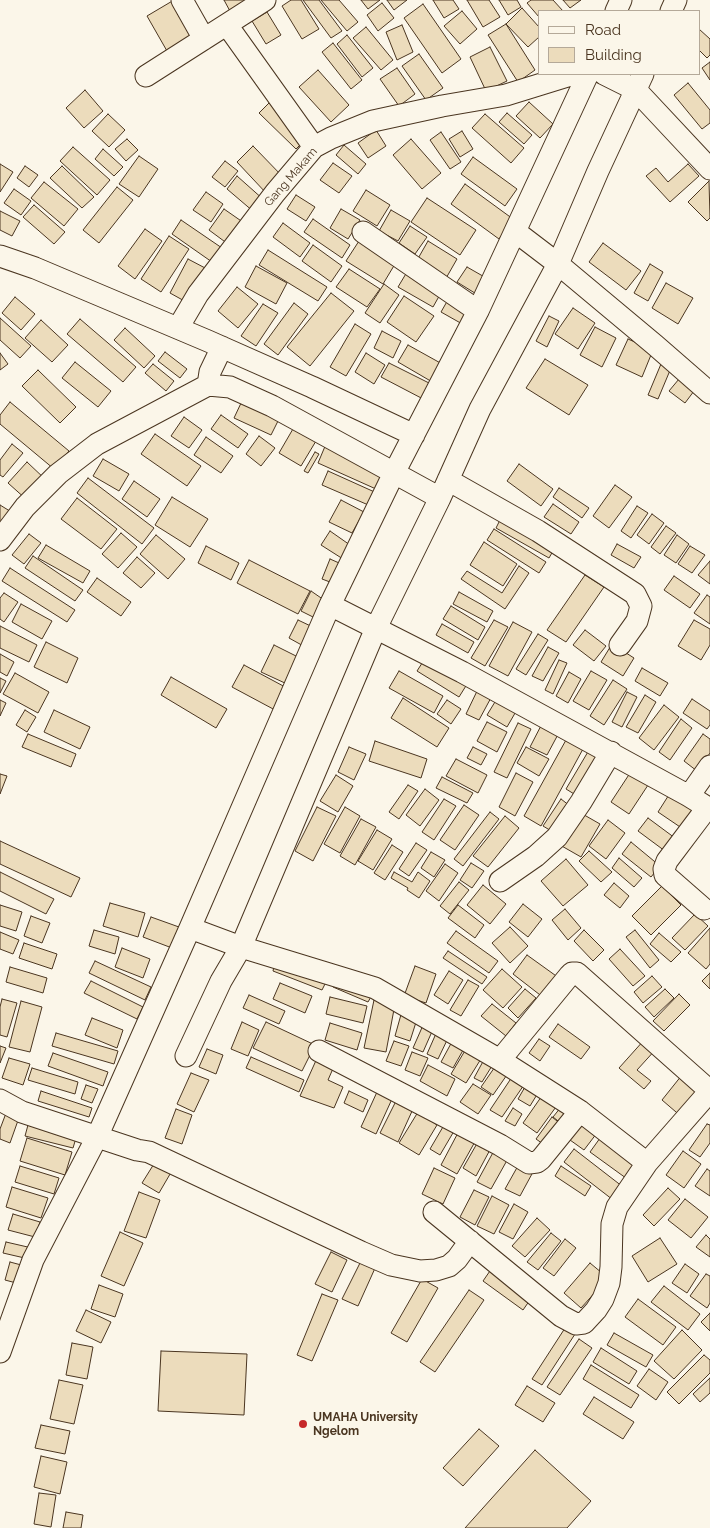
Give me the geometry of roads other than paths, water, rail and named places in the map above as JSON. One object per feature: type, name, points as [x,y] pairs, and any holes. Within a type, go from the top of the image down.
[{"type":"street","points":[[182,0],[204,38]]},
{"type":"street","points":[[146,76],[265,0]]},
{"type":"street","points":[[227,25],[314,147]]},
{"type":"street","name":"Gang Makam","points":[[178,328],[198,294],[275,193],[314,147],[373,121],[506,94],[571,75]]},
{"type":"street","points":[[0,1352],[33,1260],[104,1138],[196,930],[333,606],[400,476],[414,436],[478,311],[521,236],[588,75]]},
{"type":"street","points":[[608,75],[635,83],[710,169]]},
{"type":"street","points":[[186,1056],[238,945],[370,625],[440,490],[554,261],[598,171],[635,83]]},
{"type":"street","points":[[362,232],[478,311]]},
{"type":"street","points":[[521,236],[655,344],[710,393]]},
{"type":"street","points":[[0,256],[35,268],[178,328],[221,350],[266,385],[400,476],[440,490],[538,532],[635,594],[641,606],[637,621],[620,646]]},
{"type":"street","points":[[5,533],[25,507],[58,474],[97,444],[209,379],[221,350]]},
{"type":"street","points":[[209,379],[230,387],[266,385],[312,387],[414,436]]},
{"type":"street","points":[[333,606],[610,752],[709,808],[667,861],[664,869],[665,875],[704,909]]},
{"type":"street","points":[[500,880],[536,856],[557,837],[610,752]]},
{"type":"street","points":[[690,796],[710,766]]},
{"type":"street","points":[[196,930],[375,988],[500,1060],[580,1111],[647,1163]]},
{"type":"street","points":[[434,1212],[560,1316],[576,1324],[584,1323],[603,1299],[609,1283],[612,1224],[617,1207],[647,1163],[710,1091],[577,973],[572,973],[500,1060]]},
{"type":"street","points":[[319,1051],[500,1145],[529,1163],[537,1162],[541,1159],[580,1111]]},
{"type":"street","points":[[0,1100],[22,1112],[148,1152],[361,1252],[391,1264],[420,1271],[436,1270],[449,1266],[470,1241]]},
{"type":"place","name":"UMAHA University Ngelom","points":[[303,1424]]}]
